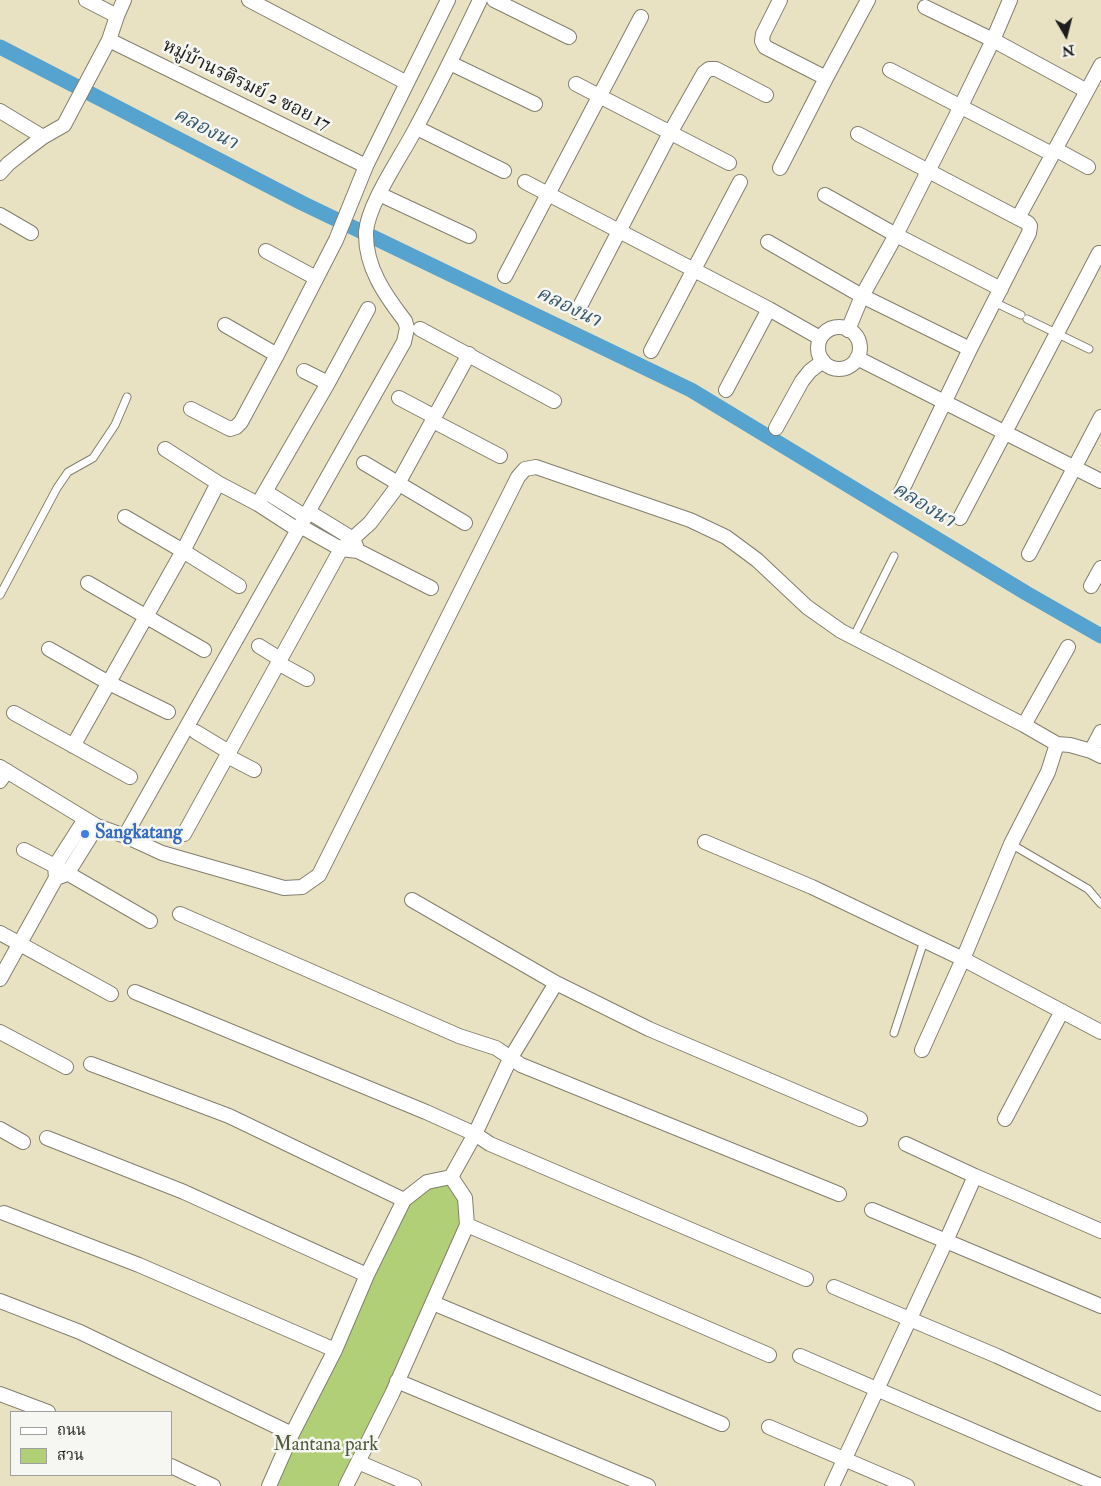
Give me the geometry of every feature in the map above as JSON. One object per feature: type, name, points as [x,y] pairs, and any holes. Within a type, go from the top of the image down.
[{"type":"street","points":[[86,0],[117,16]]},
{"type":"street","points":[[0,173],[8,164],[44,137],[64,125],[106,45],[124,0]]},
{"type":"street","points":[[249,0],[407,83]]},
{"type":"street","points":[[125,836],[404,342],[407,328],[405,321],[378,282],[368,255],[366,232],[379,194],[417,128],[480,0]]},
{"type":"street","points":[[494,0],[569,37]]},
{"type":"street","points":[[780,0],[763,34],[762,40],[765,47],[826,78]]},
{"type":"street","points":[[780,168],[868,0]]},
{"type":"street","points":[[848,330],[862,296],[896,235],[961,106],[1010,0]]},
{"type":"street","points":[[191,409],[230,428],[236,427],[241,422],[336,240],[366,166],[446,1]]},
{"type":"street","points":[[925,7],[993,40],[1086,91]]},
{"type":"street","points":[[505,276],[641,17]]},
{"type":"street","name":"หมู่บ้านรติรมย์ 2 ซอย 17","points":[[106,45],[366,166]]},
{"type":"street","points":[[450,63],[536,104]]},
{"type":"street","points":[[1018,218],[1101,65]]},
{"type":"street","points":[[577,312],[670,133],[704,73],[709,68],[716,69],[766,95]]},
{"type":"street","points":[[890,70],[1088,167]]},
{"type":"street","points":[[576,84],[729,163]]},
{"type":"street","points":[[0,111],[44,137]]},
{"type":"street","points":[[417,128],[504,171]]},
{"type":"street","points":[[858,134],[1028,223],[1030,226],[1030,230],[901,492]]},
{"type":"street","points":[[525,182],[769,309],[820,338]]},
{"type":"street","points":[[651,351],[740,182]]},
{"type":"street","points":[[379,194],[468,236]]},
{"type":"street","points":[[825,195],[896,235],[1001,288]]},
{"type":"street","points":[[0,215],[31,233]]},
{"type":"street","points":[[768,242],[862,296],[970,349]]},
{"type":"street","points":[[266,251],[316,278]]},
{"type":"street","points":[[960,518],[1099,253]]},
{"type":"street","points":[[262,498],[368,309]]},
{"type":"street","points":[[726,390],[769,309]]},
{"type":"street","points":[[225,325],[277,355]]},
{"type":"street","points":[[841,327],[848,330],[855,334],[858,342],[857,358],[845,368],[837,369],[829,366],[819,354],[820,338],[832,328],[841,327]]},
{"type":"street","points":[[420,329],[554,401]]},
{"type":"street","points":[[184,834],[341,549],[355,545],[398,484],[469,354]]},
{"type":"street","points":[[857,358],[1101,481]]},
{"type":"street","points":[[776,428],[802,381],[810,371],[823,361]]},
{"type":"street","points":[[304,371],[328,383]]},
{"type":"street","points":[[399,398],[500,456]]},
{"type":"street","points":[[1029,554],[1101,416]]},
{"type":"street","points":[[166,449],[218,483],[262,498],[303,521],[355,545],[431,588]]},
{"type":"street","points":[[364,463],[465,523]]},
{"type":"street","points":[[2,773],[91,822],[169,856],[284,888],[302,887],[319,875],[518,477],[525,469],[536,467],[690,520],[726,538],[757,560],[807,607],[841,632],[1024,725],[1057,744],[1070,745],[1096,754],[1101,732]]},
{"type":"street","points":[[73,746],[183,551],[218,483]]},
{"type":"street","points":[[125,518],[239,586]]},
{"type":"street","points":[[303,521],[341,549]]},
{"type":"street","points":[[1091,586],[1101,568]]},
{"type":"street","points":[[88,583],[204,650]]},
{"type":"street","points":[[259,646],[307,679]]},
{"type":"street","points":[[1024,725],[1068,647]]},
{"type":"street","points":[[49,649],[109,683],[168,712]]},
{"type":"street","points":[[14,713],[130,777]]},
{"type":"street","points":[[196,732],[254,770]]},
{"type":"street","points":[[922,1050],[1011,844],[1048,772],[1057,744]]},
{"type":"street","points":[[0,979],[59,873],[91,822]]},
{"type":"street","points":[[705,842],[812,887],[962,959],[1101,1032]]},
{"type":"street","points":[[24,850],[59,873],[150,920]]},
{"type":"street","points":[[412,900],[556,983],[649,1029],[860,1119]]},
{"type":"street","points":[[180,914],[459,1036],[496,1048],[521,1065],[839,1194]]},
{"type":"street","points":[[0,933],[111,994]]},
{"type":"street","points":[[269,1486],[292,1434],[335,1350],[367,1275],[404,1200],[427,1182],[451,1177],[475,1134],[510,1059],[556,983]]},
{"type":"street","points":[[135,992],[426,1112],[475,1134],[490,1144],[806,1279]]},
{"type":"street","points":[[1005,1119],[1062,1011]]},
{"type":"street","points":[[0,1032],[66,1067]]},
{"type":"street","points":[[91,1064],[229,1116],[404,1200]]},
{"type":"street","points":[[0,1129],[23,1142]]},
{"type":"street","points":[[47,1138],[184,1192],[367,1275]]},
{"type":"street","points":[[906,1144],[1101,1231]]},
{"type":"street","points":[[832,1486],[975,1176]]},
{"type":"street","points":[[346,1486],[433,1303],[466,1225],[465,1198],[451,1177]]},
{"type":"street","points":[[872,1210],[1101,1306]]},
{"type":"street","points":[[4,1213],[140,1265],[335,1350]]},
{"type":"street","points":[[466,1225],[769,1355]]},
{"type":"street","points":[[834,1287],[997,1356],[1101,1404]]},
{"type":"street","points":[[0,1301],[80,1332],[292,1434]]},
{"type":"street","points":[[433,1303],[722,1424]]},
{"type":"street","points":[[800,1356],[1101,1486]]},
{"type":"street","points":[[397,1381],[648,1486]]},
{"type":"street","points":[[0,1394],[45,1411]]},
{"type":"street","points":[[769,1426],[907,1486]]},
{"type":"street","points":[[358,1462],[414,1486]]},
{"type":"street","points":[[172,1466],[213,1486]]},
{"type":"lane","points":[[994,302],[1089,349]]},
{"type":"lane","points":[[0,595],[57,488],[68,472],[92,458],[115,425],[127,397]]},
{"type":"lane","points":[[853,638],[894,556]]},
{"type":"lane","points":[[1011,844],[1088,889],[1101,904]]},
{"type":"lane","points":[[894,1033],[924,941]]},
{"type":"green space","name":"Mantana park","points":[[427,1182],[454,1183],[467,1225],[346,1486],[269,1486],[408,1201]]},
{"type":"waterway","name":"คลองนา","points":[[0,47],[302,203],[691,390],[1026,593],[1101,636]]},
{"type":"place","name":"Sangkatang","points":[[85,834]]}]
